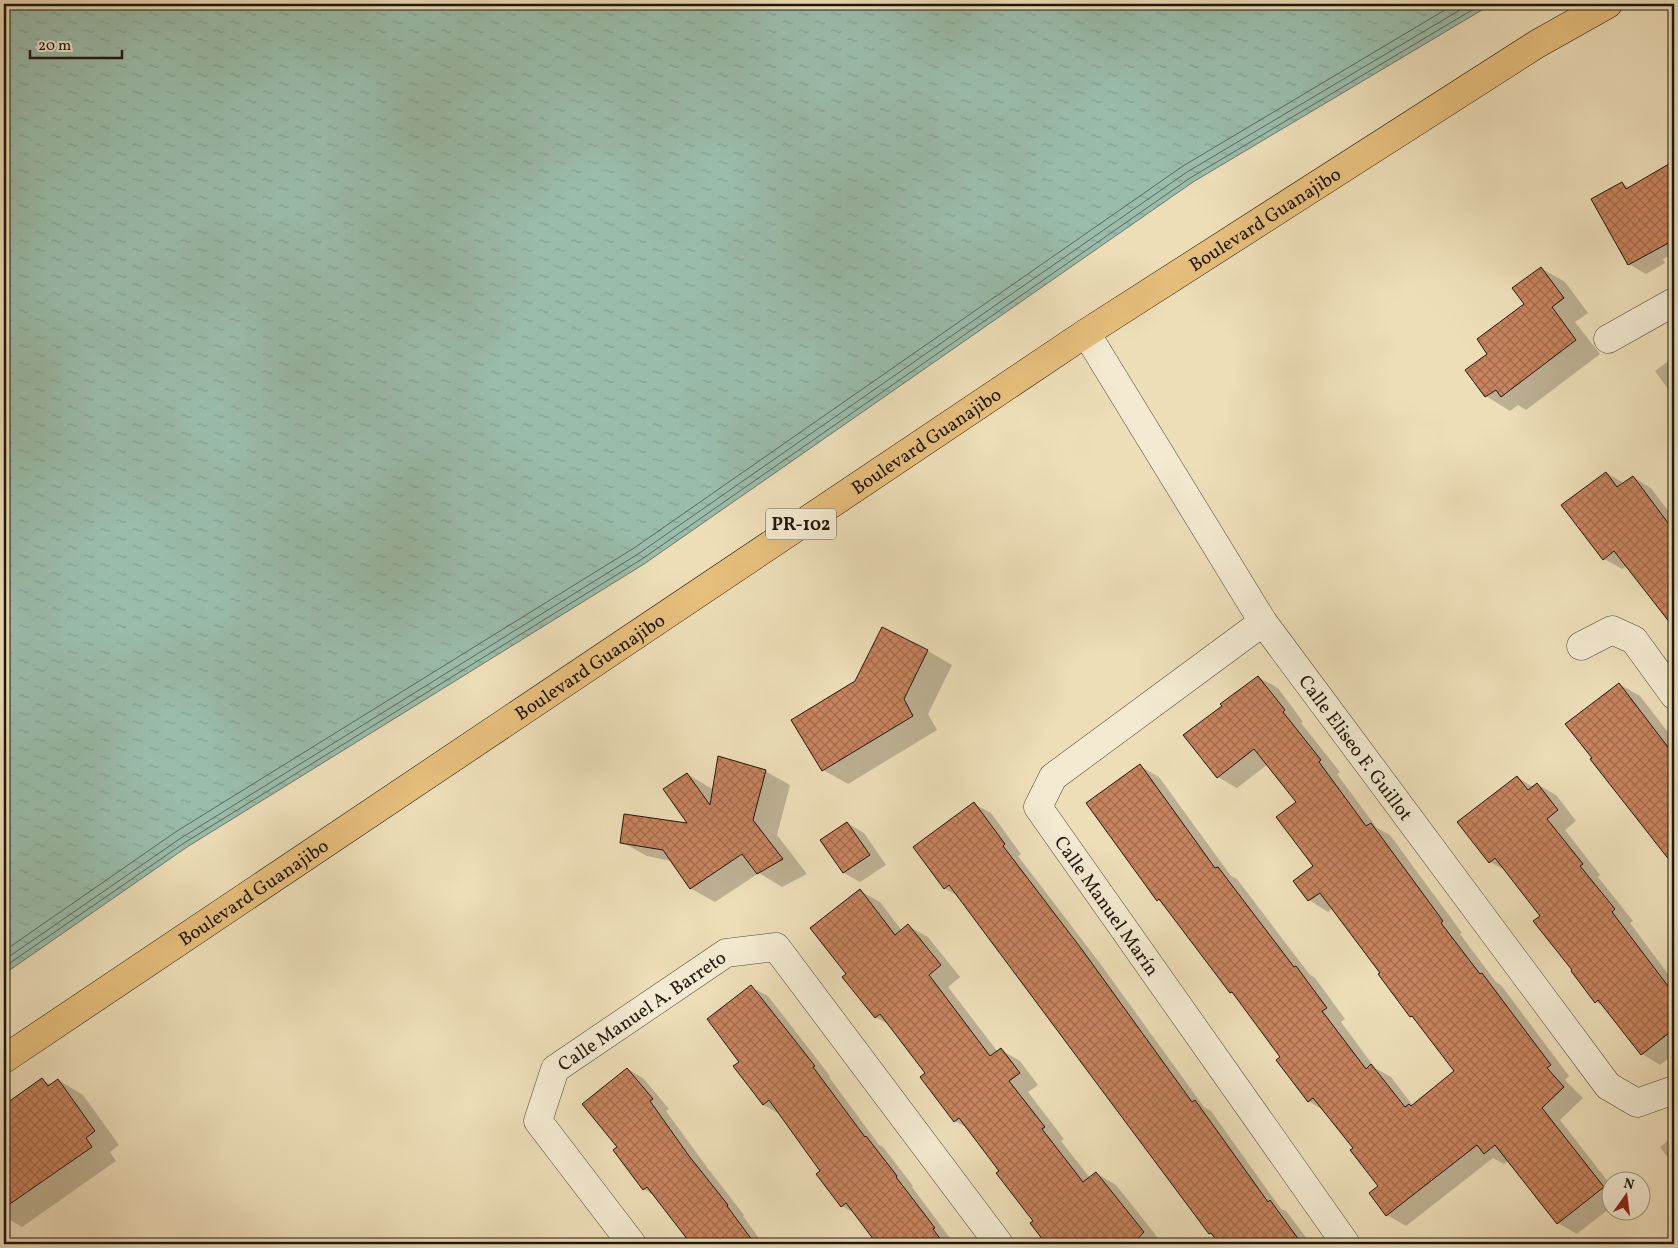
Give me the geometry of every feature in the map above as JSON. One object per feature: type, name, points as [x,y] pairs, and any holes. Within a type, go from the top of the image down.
[{"type":"main road","name":"Boulevard Guanajibo","points":[[4,1059],[1086,333],[1537,44],[1608,4]]},
{"type":"street","points":[[1608,339],[1674,302]]},
{"type":"street","name":"Calle Eliseo F. Guillot","points":[[1086,333],[1263,622],[1608,1086],[1638,1103],[1674,1090]]},
{"type":"street","name":"Calle Manuel Marín","points":[[1263,622],[1053,777],[1038,807],[1346,1244]]},
{"type":"street","points":[[1581,646],[1612,630],[1634,640],[1674,696]]},
{"type":"street","name":"Calle Manuel A. Barreto","points":[[632,1244],[538,1121],[555,1069],[726,954],[776,948],[1000,1244]]},
{"type":"water","points":[[4,4],[1492,4],[1193,182],[644,564],[187,847],[4,974]]},
{"type":"building","points":[[1674,161],[1674,240],[1628,265],[1591,199],[1622,182],[1626,189]]},
{"type":"building","points":[[1541,267],[1564,298],[1552,307],[1576,340],[1501,397],[1496,390],[1485,397],[1465,370],[1487,354],[1477,339],[1524,304],[1512,288]]},
{"type":"building","points":[[1606,472],[1617,487],[1633,476],[1674,531],[1674,628],[1614,551],[1603,560],[1561,505]]},
{"type":"building","points":[[882,627],[928,650],[904,699],[913,716],[822,771],[791,720],[855,681]]},
{"type":"building","points":[[1258,676],[1285,710],[1283,712],[1321,760],[1319,762],[1366,826],[1371,823],[1443,921],[1441,923],[1480,974],[1482,973],[1551,1065],[1547,1068],[1564,1087],[1542,1108],[1600,1182],[1600,1190],[1557,1224],[1495,1145],[1484,1154],[1477,1145],[1386,1216],[1369,1193],[1378,1186],[1350,1150],[1353,1148],[1313,1098],[1308,1102],[1276,1060],[1280,1057],[1232,992],[1230,993],[1159,899],[1157,901],[1086,803],[1140,764],[1215,868],[1218,867],[1294,967],[1296,966],[1327,1008],[1322,1011],[1366,1069],[1371,1064],[1405,1107],[1409,1104],[1411,1106],[1454,1071],[1412,1016],[1410,1017],[1378,974],[1380,973],[1320,893],[1308,901],[1293,881],[1313,866],[1276,817],[1296,802],[1254,749],[1217,778],[1183,735],[1222,706],[1220,704]]},
{"type":"building","points":[[1619,683],[1674,755],[1674,866],[1565,724]]},
{"type":"building","points":[[718,756],[766,770],[753,820],[783,859],[757,874],[742,854],[690,889],[663,850],[620,843],[624,814],[687,823],[663,789],[687,773],[710,805]]},
{"type":"building","points":[[1517,776],[1528,790],[1537,783],[1558,810],[1547,819],[1583,864],[1580,866],[1615,909],[1612,912],[1674,994],[1674,1029],[1641,1055],[1598,1000],[1595,1003],[1572,970],[1533,921],[1540,916],[1495,858],[1489,863],[1457,822]]},
{"type":"building","points":[[974,802],[1005,844],[1003,846],[1083,951],[1192,1102],[1195,1100],[1268,1202],[1270,1200],[1302,1244],[1219,1244],[1211,1233],[1209,1234],[949,885],[944,889],[913,847]]},
{"type":"building","points":[[847,822],[870,855],[843,873],[820,840]]},
{"type":"building","points":[[860,889],[895,935],[908,924],[941,965],[929,975],[990,1056],[1001,1048],[1020,1073],[1009,1081],[1045,1127],[1042,1129],[1083,1182],[1096,1172],[1144,1232],[1133,1244],[1046,1244],[1030,1223],[1033,1221],[996,1173],[999,1171],[959,1118],[954,1122],[920,1077],[925,1073],[880,1014],[875,1018],[842,977],[846,974],[810,928]]},
{"type":"building","points":[[751,985],[815,1066],[813,1067],[865,1137],[897,1176],[935,1228],[933,1229],[944,1244],[877,1244],[846,1203],[841,1207],[816,1174],[820,1171],[769,1100],[763,1105],[733,1066],[739,1062],[707,1019]]},
{"type":"building","points":[[627,1068],[653,1099],[650,1101],[755,1244],[691,1244],[647,1187],[643,1190],[613,1150],[617,1147],[582,1104]]},
{"type":"building","points":[[42,1078],[48,1086],[58,1079],[95,1131],[86,1138],[92,1147],[4,1208],[4,1105]]}]
